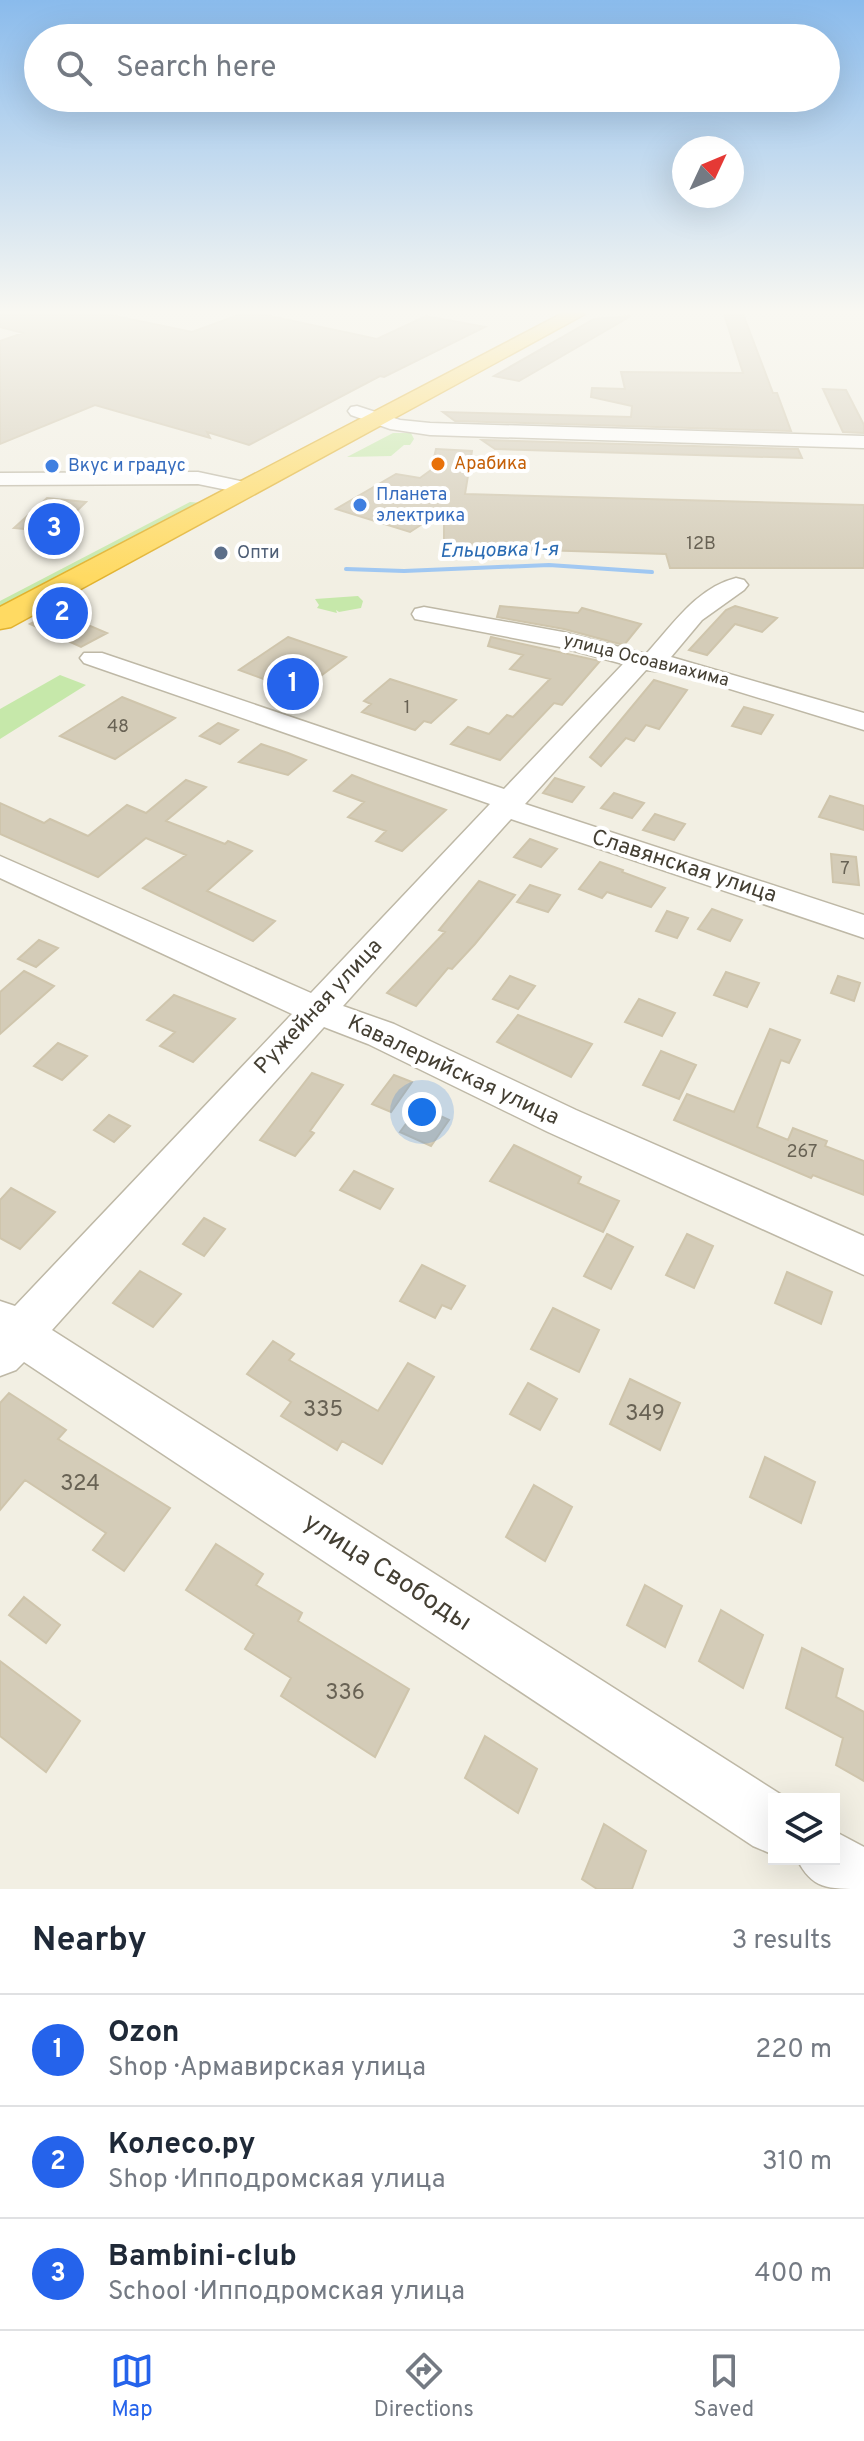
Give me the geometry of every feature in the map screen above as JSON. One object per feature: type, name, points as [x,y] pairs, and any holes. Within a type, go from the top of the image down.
[{"type":"highway","points":[[0,620],[333,423],[350,424],[395,402]]},
{"type":"highway","points":[[0,596],[220,492],[398,402]]},
{"type":"street","points":[[372,415],[397,425],[430,429],[864,442]]},
{"type":"street","points":[[0,479],[198,478],[220,492]]},
{"type":"street","name":"Ружейная улица","points":[[6,1337],[507,804],[646,662],[667,649],[680,629],[716,595],[736,585]]},
{"type":"street","name":"улица Осоавиахима","points":[[424,614],[563,640],[646,662],[684,667],[864,722]]},
{"type":"street","name":"Славянская улица","points":[[93,658],[864,927]]},
{"type":"street","name":"Кавалерийская улица","points":[[0,866],[315,1010],[381,1034],[562,1121],[864,1256]]},
{"type":"street","name":"улица Свободы","points":[[6,1337],[768,1821]]},
{"type":"street","points":[[836,1865],[864,1883]]},
{"type":"green space","points":[[393,433],[411,433],[414,439],[410,445],[404,445],[391,456],[347,457]]},
{"type":"green space","points":[[190,502],[202,503],[0,613],[0,601]]},
{"type":"green space","points":[[358,596],[363,601],[361,608],[336,610],[337,613],[317,608],[319,605],[315,599]]},
{"type":"green space","points":[[60,675],[86,685],[0,739],[0,709]]},
{"type":"building","points":[[0,402],[330,402],[249,445],[207,432],[210,438],[95,405],[0,444]]},
{"type":"building","points":[[614,402],[780,402],[791,431],[455,421],[443,412],[631,417],[632,406]]},
{"type":"building","points":[[829,402],[852,402],[864,425],[864,433],[843,432]]},
{"type":"building","points":[[482,440],[798,449],[802,458],[495,449]]},
{"type":"building","points":[[436,449],[472,451],[465,494],[864,505],[864,568],[670,568],[666,554],[444,547],[444,510],[410,532],[336,509],[396,474],[420,478],[431,470]]},
{"type":"building","points":[[47,498],[86,502],[55,532],[14,528]]},
{"type":"building","points":[[500,606],[578,613],[582,608],[641,624],[624,645],[564,629],[497,617]]},
{"type":"building","points":[[735,606],[777,618],[762,632],[735,624],[707,655],[689,650],[726,610]]},
{"type":"building","points":[[55,611],[107,633],[81,647],[30,624]]},
{"type":"building","points":[[288,637],[346,657],[299,692],[239,670]]},
{"type":"building","points":[[491,637],[600,661],[562,705],[554,703],[500,760],[451,744],[468,727],[489,734],[507,715],[513,717],[550,679],[510,669],[523,655],[488,646]]},
{"type":"building","points":[[390,679],[456,700],[431,723],[424,721],[415,730],[362,712],[371,704],[364,701]]},
{"type":"building","points":[[654,680],[687,690],[659,729],[646,725],[634,741],[626,738],[601,766],[590,757]]},
{"type":"building","points":[[122,697],[175,718],[115,759],[60,736]]},
{"type":"building","points":[[744,707],[773,715],[761,734],[732,726]]},
{"type":"building","points":[[218,723],[238,730],[220,744],[200,736]]},
{"type":"building","points":[[261,744],[306,760],[288,775],[239,762]]},
{"type":"building","points":[[352,775],[446,810],[402,851],[376,841],[386,831],[348,817],[364,802],[334,791]]},
{"type":"building","points":[[555,778],[584,787],[572,802],[543,793]]},
{"type":"building","points":[[186,780],[206,787],[166,821],[252,851],[207,891],[275,921],[253,941],[143,888],[186,855],[146,838],[98,877],[0,834],[0,803],[44,823],[50,819],[88,836],[127,805],[146,813]]},
{"type":"building","points":[[614,793],[644,803],[632,818],[601,808]]},
{"type":"building","points":[[830,796],[864,806],[864,830],[819,817]]},
{"type":"building","points":[[655,814],[685,824],[674,840],[643,830]]},
{"type":"building","points":[[530,839],[557,849],[541,867],[514,857]]},
{"type":"building","points":[[831,854],[856,857],[859,885],[833,882]]},
{"type":"building","points":[[600,862],[665,888],[651,907],[607,892],[602,898],[579,889]]},
{"type":"building","points":[[479,881],[515,895],[475,944],[452,969],[448,968],[416,1006],[387,993],[445,932],[439,930]]},
{"type":"building","points":[[530,885],[560,895],[548,912],[517,902]]},
{"type":"building","points":[[712,909],[742,920],[730,941],[698,929]]},
{"type":"building","points":[[667,911],[688,918],[677,938],[656,931]]},
{"type":"building","points":[[39,940],[58,948],[36,967],[18,959]]},
{"type":"building","points":[[24,971],[54,986],[0,1034],[0,992]]},
{"type":"building","points":[[726,972],[759,983],[747,1007],[714,995]]},
{"type":"building","points":[[510,976],[535,986],[518,1009],[493,999]]},
{"type":"building","points":[[838,976],[860,983],[854,1001],[831,993]]},
{"type":"building","points":[[174,995],[235,1019],[193,1062],[160,1046],[175,1032],[147,1020]]},
{"type":"building","points":[[639,999],[675,1013],[662,1036],[625,1022]]},
{"type":"building","points":[[518,1015],[592,1044],[571,1077],[497,1042]]},
{"type":"building","points":[[770,1029],[800,1040],[789,1063],[781,1060],[757,1127],[788,1140],[793,1128],[827,1141],[825,1146],[864,1161],[864,1195],[813,1175],[811,1178],[674,1120],[687,1094],[734,1112]]},
{"type":"building","points":[[58,1043],[87,1056],[62,1080],[34,1066]]},
{"type":"building","points":[[661,1051],[696,1065],[679,1099],[643,1085]]},
{"type":"building","points":[[312,1073],[343,1085],[310,1131],[314,1133],[295,1156],[260,1140]]},
{"type":"building","points":[[394,1075],[412,1082],[391,1112],[372,1104]]},
{"type":"building","points":[[419,1106],[449,1120],[431,1146],[400,1132]]},
{"type":"building","points":[[109,1115],[130,1126],[114,1142],[94,1130]]},
{"type":"building","points":[[514,1145],[581,1177],[578,1183],[619,1201],[603,1232],[490,1181]]},
{"type":"building","points":[[354,1171],[393,1189],[380,1209],[340,1190]]},
{"type":"building","points":[[11,1188],[55,1212],[20,1249],[0,1238],[0,1200]]},
{"type":"building","points":[[204,1218],[225,1229],[204,1256],[183,1244]]},
{"type":"building","points":[[607,1234],[633,1247],[611,1289],[584,1276]]},
{"type":"building","points":[[687,1234],[713,1246],[694,1288],[666,1275]]},
{"type":"building","points":[[422,1265],[465,1286],[451,1309],[442,1305],[435,1318],[400,1301]]},
{"type":"building","points":[[140,1271],[181,1294],[153,1327],[113,1303]]},
{"type":"building","points":[[787,1272],[832,1292],[821,1324],[775,1303]]},
{"type":"building","points":[[553,1308],[599,1330],[579,1372],[531,1349]]},
{"type":"building","points":[[273,1341],[294,1354],[289,1360],[378,1411],[408,1363],[434,1377],[382,1464],[342,1441],[337,1450],[281,1416],[291,1402],[247,1374]]},
{"type":"building","points":[[630,1379],[680,1403],[660,1450],[610,1424]]},
{"type":"building","points":[[528,1383],[557,1399],[540,1430],[510,1414]]},
{"type":"building","points":[[9,1393],[66,1430],[58,1439],[170,1508],[124,1571],[93,1550],[106,1533],[25,1480],[0,1510],[0,1403]]},
{"type":"building","points":[[765,1457],[815,1482],[801,1523],[750,1497]]},
{"type":"building","points":[[534,1485],[572,1507],[545,1561],[506,1537]]},
{"type":"building","points":[[216,1544],[263,1574],[256,1585],[302,1613],[298,1621],[409,1689],[375,1757],[281,1696],[291,1678],[245,1649],[254,1634],[186,1590]]},
{"type":"building","points":[[645,1585],[682,1606],[665,1647],[627,1625]]},
{"type":"building","points":[[24,1597],[60,1625],[46,1643],[9,1615]]},
{"type":"building","points":[[721,1610],[763,1635],[743,1688],[699,1661]]},
{"type":"building","points":[[802,1648],[843,1669],[836,1697],[864,1712],[864,1781],[836,1765],[843,1738],[786,1708]]},
{"type":"building","points":[[0,1661],[80,1721],[46,1772],[0,1736]]},
{"type":"building","points":[[485,1736],[537,1769],[518,1813],[465,1778]]},
{"type":"building","points":[[604,1824],[646,1851],[632,1889],[597,1889],[582,1879]]},
{"type":"waterway","name":"Ельцовка 1-я","points":[[346,569],[404,571],[549,565],[652,572]]},
{"type":"place","name":"Арабика","points":[[438,464]]},
{"type":"place","name":"Вкус и градус","points":[[52,466]]},
{"type":"place","name":"Планета электрика","points":[[360,505]]},
{"type":"place","name":"Bambini-club","points":[[54,529]]},
{"type":"place","name":"Опти","points":[[221,553]]},
{"type":"place","name":"Колесо.ру","points":[[62,613]]},
{"type":"place","name":"Ozon","points":[[293,684]]}]
